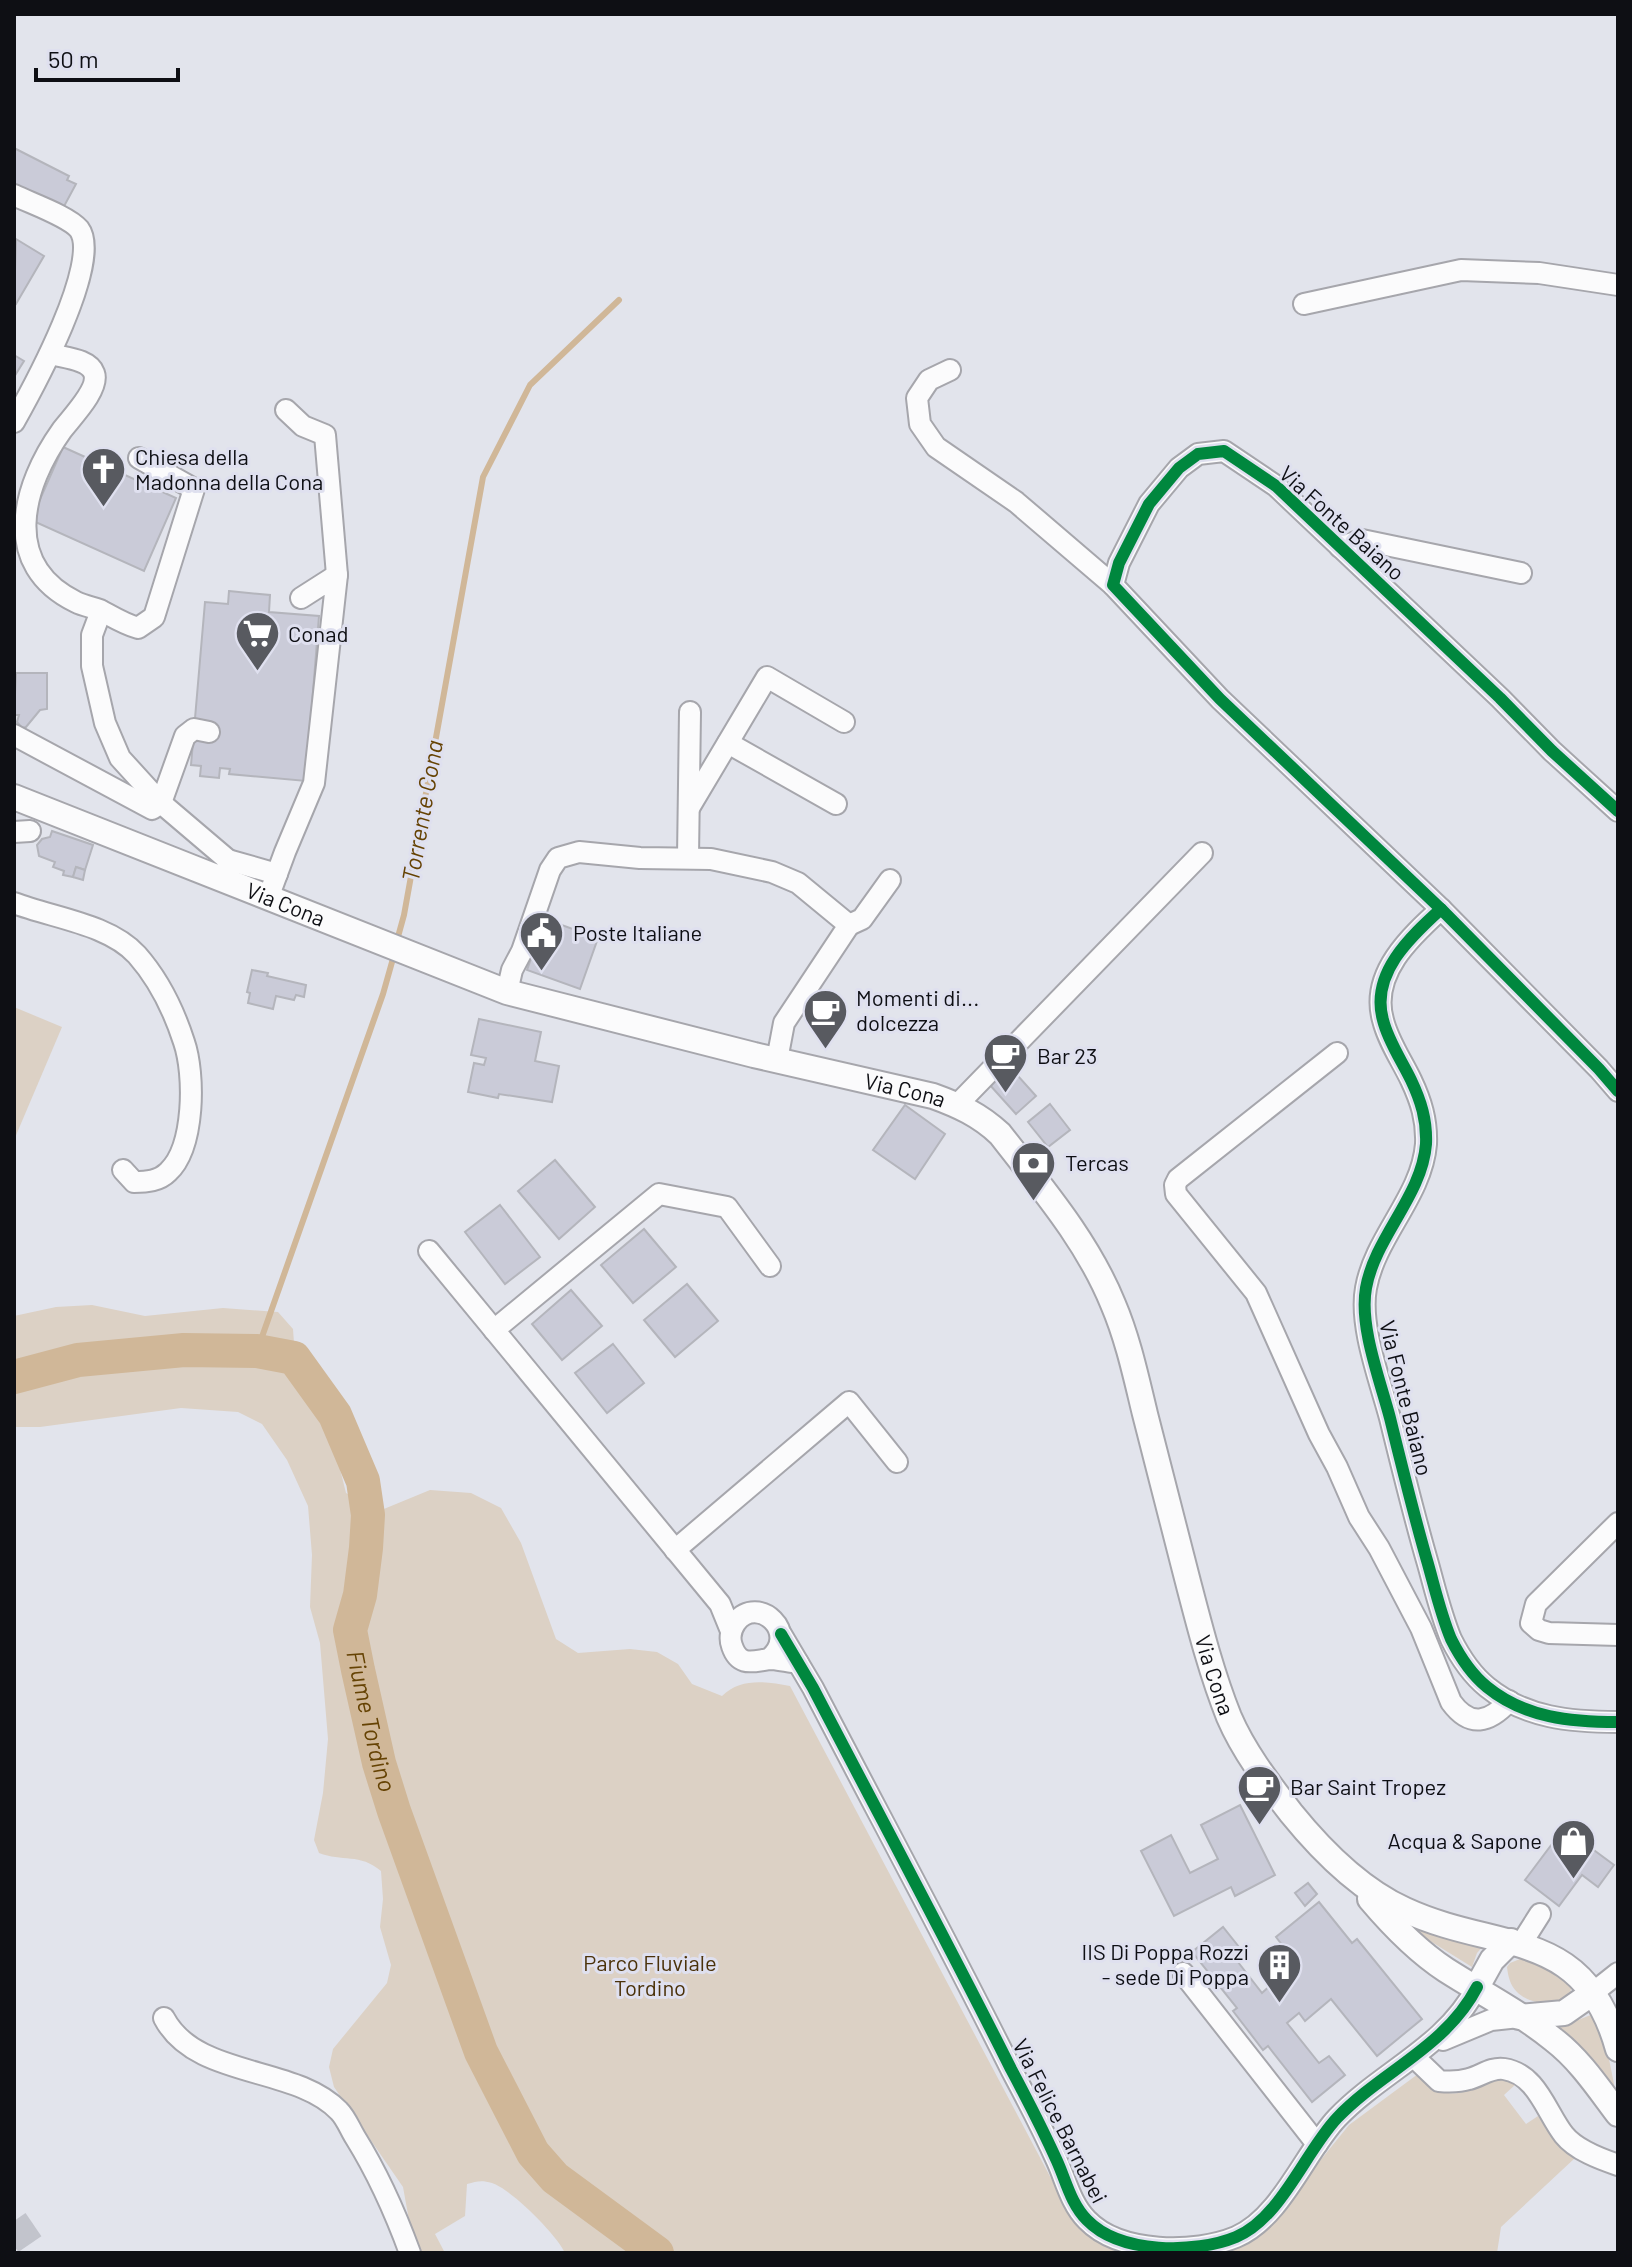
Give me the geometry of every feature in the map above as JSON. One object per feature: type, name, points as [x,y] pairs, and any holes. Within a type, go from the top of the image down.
[{"type":"main road","name":"Via Cona","points":[[14,797],[227,871],[268,898],[500,990],[933,1096],[957,1105],[989,1124],[1060,1212],[1107,1290],[1134,1371],[1199,1622],[1230,1718],[1262,1775],[1322,1847],[1390,1903],[1443,1925],[1542,1951],[1562,1963],[1594,1992]]},
{"type":"main road","name":"Via Cona","points":[[1352,1874],[1402,1933],[1445,1969],[1477,1987],[1568,2052],[1618,2114]]},
{"type":"main road","points":[[1477,1987],[1492,1960],[1516,1942]]},
{"type":"main road","points":[[1519,2017],[1564,2013],[1594,1992],[1612,2026],[1618,2049]]},
{"type":"street","points":[[14,195],[73,223],[81,232],[84,245],[77,284],[51,354],[14,422]]},
{"type":"street","points":[[1304,304],[1461,270],[1539,273],[1618,285]]},
{"type":"street","points":[[51,354],[85,363],[94,372],[96,382],[61,432],[26,503],[23,534],[29,555],[39,573],[75,602],[138,628],[154,617],[194,489],[139,458]]},
{"type":"street","points":[[950,370],[929,380],[917,398],[920,424],[936,447],[1016,502],[1113,585],[1220,699],[1441,909],[1618,1091]]},
{"type":"street","points":[[268,898],[314,783],[337,575],[325,435],[303,426],[286,410]]},
{"type":"street","name":"Via Fonte Baiano","points":[[1113,585],[1119,563],[1149,504],[1179,468],[1198,454],[1224,451],[1276,486],[1618,811]]},
{"type":"street","points":[[1340,547],[1362,540],[1521,573]]},
{"type":"street","points":[[301,598],[337,575]]},
{"type":"street","points":[[101,611],[92,635],[92,666],[105,723],[120,758],[227,871],[277,874]]},
{"type":"street","points":[[689,808],[767,677],[844,722]]},
{"type":"street","points":[[688,857],[690,712]]},
{"type":"street","points":[[14,735],[152,809],[161,803],[185,736],[194,729],[209,732]]},
{"type":"street","points":[[728,743],[836,804]]},
{"type":"street","points":[[500,990],[526,940],[550,870],[558,858],[579,852],[640,858],[711,859],[789,878],[849,925]]},
{"type":"street","points":[[957,1105],[1202,853]]},
{"type":"street","points":[[777,1060],[784,1023],[849,925],[862,919],[890,880]]},
{"type":"street","points":[[14,903],[44,915],[105,931],[136,954],[170,1006],[185,1044],[191,1085],[189,1121],[180,1155],[168,1173],[151,1182],[134,1182],[123,1170]]},
{"type":"street","name":"Via Fonte Baiano","points":[[1441,909],[1397,954],[1386,974],[1381,997],[1384,1026],[1422,1103],[1426,1146],[1421,1167],[1370,1270],[1364,1308],[1396,1444],[1444,1622],[1466,1666],[1487,1687],[1509,1701],[1549,1717],[1618,1722]]},
{"type":"street","points":[[1337,1053],[1178,1179],[1176,1194],[1256,1293],[1359,1517],[1421,1628],[1451,1702],[1468,1719],[1479,1720],[1498,1713],[1509,1701]]},
{"type":"street","points":[[494,1330],[659,1194],[727,1207],[770,1266]]},
{"type":"street","points":[[429,1251],[737,1623]]},
{"type":"street","points":[[675,1550],[849,1402],[897,1462]]},
{"type":"street","points":[[1618,1523],[1536,1604],[1531,1614],[1531,1623],[1549,1633],[1618,1635]]},
{"type":"street","points":[[737,1623],[759,1613],[774,1620],[781,1634],[779,1648],[769,1659]]},
{"type":"street","points":[[737,1623],[732,1646],[741,1658],[755,1663],[769,1659],[798,1663]]},
{"type":"street","name":"Via Felice Barnabei","points":[[781,1634],[990,2027],[1056,2158],[1075,2205],[1088,2221],[1105,2233],[1145,2245],[1179,2248],[1222,2242],[1239,2236],[1257,2224],[1337,2119],[1420,2053],[1466,2008],[1477,1987]]},
{"type":"street","points":[[1516,1942],[1540,1914]]},
{"type":"street","points":[[1183,1973],[1317,2144]]},
{"type":"street","points":[[1594,1992],[1618,1973]]},
{"type":"street","name":"Via Felice Barnabei","points":[[1420,2053],[1460,2031],[1491,2020],[1519,2017]]},
{"type":"street","points":[[164,2018],[170,2029],[191,2046],[225,2062],[310,2089],[340,2111],[393,2204],[410,2253]]},
{"type":"street","points":[[1420,2053],[1439,2081],[1472,2078],[1499,2068],[1526,2078],[1573,2144],[1618,2165]]},
{"type":"green space","points":[[14,1007],[62,1027],[14,1140]]},
{"type":"green space","name":"Parco Fluviale Tordino","points":[[92,1305],[145,1316],[223,1308],[278,1312],[293,1329],[297,1386],[334,1445],[346,1493],[379,1511],[430,1490],[471,1493],[501,1508],[521,1543],[556,1639],[578,1653],[630,1649],[657,1652],[678,1664],[692,1684],[722,1696],[745,1684],[762,1682],[790,1686],[1063,2201],[1094,2239],[1139,2253],[565,2253],[553,2235],[521,2203],[500,2187],[482,2181],[467,2184],[465,2216],[435,2234],[445,2253],[419,2253],[403,2187],[334,2087],[329,2067],[333,2049],[387,1983],[391,1965],[380,1927],[383,1899],[381,1871],[366,1862],[319,1853],[314,1840],[323,1793],[328,1739],[320,1643],[310,1607],[312,1555],[308,1506],[287,1460],[262,1424],[238,1412],[181,1408],[40,1427],[14,1427],[14,1316],[56,1307]]},
{"type":"green space","points":[[1385,1913],[1484,1945],[1472,1967]]},
{"type":"green space","points":[[1520,1959],[1555,1973],[1571,1988],[1569,1996],[1564,2001],[1548,2004],[1523,1997],[1513,1986],[1507,1967]]},
{"type":"green space","points":[[1593,2014],[1607,2049],[1618,2104],[1561,2030],[1561,2027]]},
{"type":"green space","points":[[1418,2074],[1434,2087],[1448,2093],[1460,2093],[1492,2080],[1516,2084],[1504,2095],[1526,2124],[1538,2116],[1561,2149],[1568,2147],[1575,2158],[1501,2227],[1497,2253],[1220,2253],[1247,2242],[1264,2230],[1349,2125]]},
{"type":"building","points":[[14,148],[69,176],[67,180],[76,184],[62,210],[14,190]]},
{"type":"building","points":[[16,239],[44,256],[16,304],[14,303]]},
{"type":"building","points":[[14,355],[24,361],[14,377]]},
{"type":"building","name":"Chiesa della Madonna della Cona","points":[[63,447],[176,498],[144,571],[31,520]]},
{"type":"building","name":"Conad","points":[[229,591],[270,595],[269,612],[319,616],[306,781],[229,774],[230,769],[220,768],[219,778],[200,776],[201,766],[191,765],[205,602],[228,604]]},
{"type":"building","points":[[16,673],[47,673],[47,709],[40,710],[22,728],[17,722],[19,715],[14,715]]},
{"type":"building","points":[[52,831],[93,845],[85,870],[76,867],[73,877],[63,875],[64,871],[53,867],[55,862],[39,856],[37,845],[42,839],[50,837]]},
{"type":"building","points":[[76,867],[85,870],[83,880],[73,877]]},
{"type":"building","points":[[545,919],[598,938],[580,989],[527,970]]},
{"type":"building","points":[[252,970],[306,985],[304,997],[296,995],[294,1000],[276,996],[273,1009],[248,1003]]},
{"type":"building","points":[[479,1019],[541,1032],[535,1061],[559,1066],[552,1102],[499,1094],[498,1098],[468,1092],[474,1063],[484,1065],[486,1058],[471,1055]]},
{"type":"building","points":[[1009,1066],[1036,1096],[1016,1114],[989,1084]]},
{"type":"building","points":[[1050,1104],[1070,1130],[1048,1147],[1028,1122]]},
{"type":"building","points":[[905,1105],[945,1134],[915,1179],[873,1150]]},
{"type":"building","points":[[555,1160],[595,1207],[559,1239],[518,1191]]},
{"type":"building","points":[[500,1205],[540,1257],[505,1284],[465,1232]]},
{"type":"building","points":[[644,1229],[676,1267],[633,1303],[601,1265]]},
{"type":"building","points":[[687,1284],[718,1321],[675,1357],[644,1320]]},
{"type":"building","points":[[571,1290],[602,1326],[562,1360],[532,1324]]},
{"type":"building","points":[[613,1344],[644,1383],[607,1413],[575,1373]]},
{"type":"building","points":[[1240,1805],[1275,1875],[1235,1896],[1231,1887],[1174,1916],[1141,1851],[1171,1835],[1190,1873],[1218,1859],[1201,1825]]},
{"type":"building","points":[[1564,1828],[1614,1865],[1598,1887],[1582,1875],[1559,1906],[1525,1880]]},
{"type":"building","points":[[1308,1883],[1317,1894],[1305,1906],[1295,1893]]},
{"type":"building","name":"IIS Di Poppa Rozzi - sede Di Poppa","points":[[1319,1902],[1352,1943],[1357,1939],[1422,2019],[1377,2056],[1331,1999],[1305,2021],[1299,2013],[1287,2023],[1319,2063],[1329,2056],[1345,2075],[1312,2102],[1268,2046],[1263,2050],[1233,2011],[1237,2008],[1192,1952],[1223,1927],[1239,1947],[1231,1953],[1262,1993],[1295,1962],[1276,1937]]},
{"type":"waterway","name":"Torrente Cona","points":[[396,944],[404,915],[483,477],[530,385],[619,300]]},
{"type":"waterway","name":"Torrente Cona","points":[[257,1351],[394,955]]},
{"type":"waterway","name":"Fiume Tordino","points":[[14,1377],[78,1360],[184,1350],[257,1351],[294,1358],[335,1415],[363,1481],[368,1515],[366,1548],[360,1595],[350,1630],[358,1670],[379,1763],[394,1811],[481,2052],[533,2153],[555,2178],[657,2253]]},
{"type":"tunnel","points":[[14,2221],[36,2253]]},
{"type":"cycle path","points":[[1441,909],[1220,699],[1113,585],[1119,563],[1149,504],[1179,468],[1198,454],[1224,451],[1276,486],[1618,811]]},
{"type":"cycle path","points":[[1618,1091],[1441,909],[1406,944],[1387,972],[1380,1003],[1383,1020],[1420,1103],[1426,1144],[1416,1181],[1371,1269],[1366,1288],[1365,1319],[1441,1611],[1451,1639],[1466,1665],[1481,1682],[1502,1697],[1517,1706],[1549,1716],[1618,1722]]},
{"type":"cycle path","points":[[781,1634],[813,1688],[1041,2126],[1073,2200],[1081,2214],[1101,2231],[1138,2245],[1180,2248],[1219,2243],[1252,2228],[1279,2200],[1337,2118],[1431,2042],[1464,2008],[1477,1987]]},
{"type":"place","name":"Chiesa della Madonna della Cona","points":[[104,509]]},
{"type":"place","name":"Conad","points":[[257,673]]},
{"type":"place","name":"Poste Italiane","points":[[542,972]]},
{"type":"place","name":"Momenti di... dolcezza","points":[[825,1050]]},
{"type":"place","name":"Bar 23","points":[[1006,1095]]},
{"type":"place","name":"Tercas","points":[[1034,1202]]},
{"type":"place","name":"Bar Saint Tropez","points":[[1259,1826]]},
{"type":"place","name":"Acqua & Sapone","points":[[1573,1880]]},
{"type":"place","name":"IIS Di Poppa Rozzi - sede Di Poppa","points":[[1280,2004]]}]
